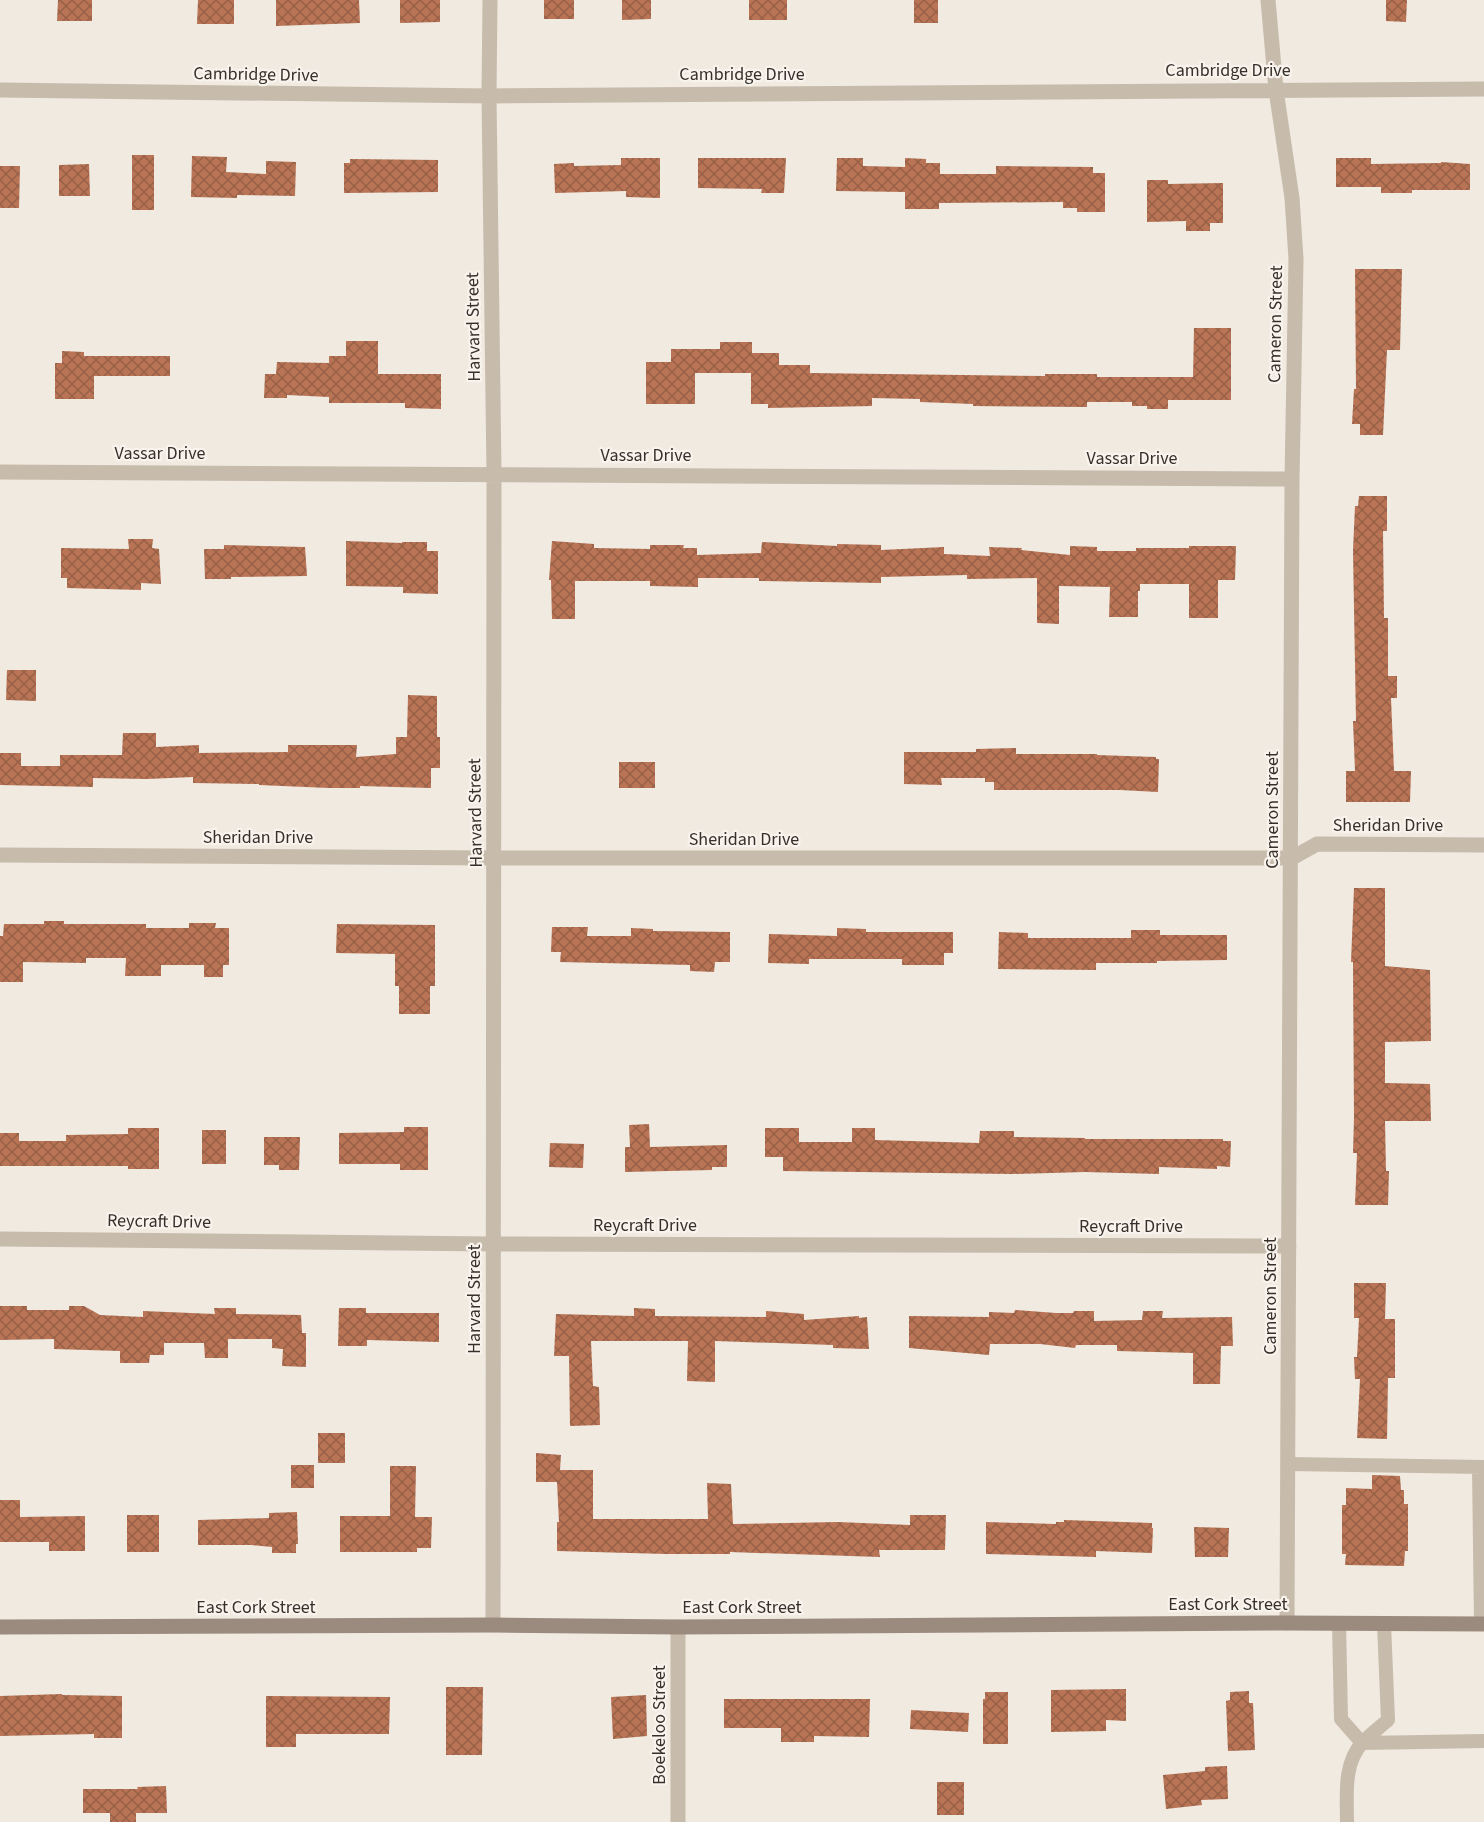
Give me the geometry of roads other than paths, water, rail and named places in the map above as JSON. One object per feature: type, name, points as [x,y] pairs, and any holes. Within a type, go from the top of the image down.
[{"type":"street","name":"Harvard Street","points":[[490,0],[489,96],[494,474],[493,825],[495,858],[493,1625]]},
{"type":"street","name":"Cameron Street","points":[[1268,0],[1276,90],[1292,198],[1296,258],[1292,479],[1287,1623]]},
{"type":"street","name":"Cambridge Drive","points":[[0,90],[489,96],[1484,89]]},
{"type":"street","name":"Vassar Drive","points":[[0,472],[1292,479]]},
{"type":"street","name":"Sheridan Drive","points":[[0,855],[495,858],[1292,858],[1317,844],[1484,845]]},
{"type":"street","name":"Reycraft Drive","points":[[0,1239],[493,1244],[1289,1245]]},
{"type":"street","name":"East Cork Street","points":[[0,1627],[1483,1624]]},
{"type":"street","name":"Boekeloo Street","points":[[678,1627],[678,1822]]},
{"type":"lane","points":[[1288,1464],[1482,1467],[1483,1624]]},
{"type":"lane","points":[[1339,1624],[1341,1719],[1362,1743],[1484,1741]]},
{"type":"lane","points":[[1347,1822],[1347,1775],[1362,1743],[1388,1720],[1384,1624]]}]
